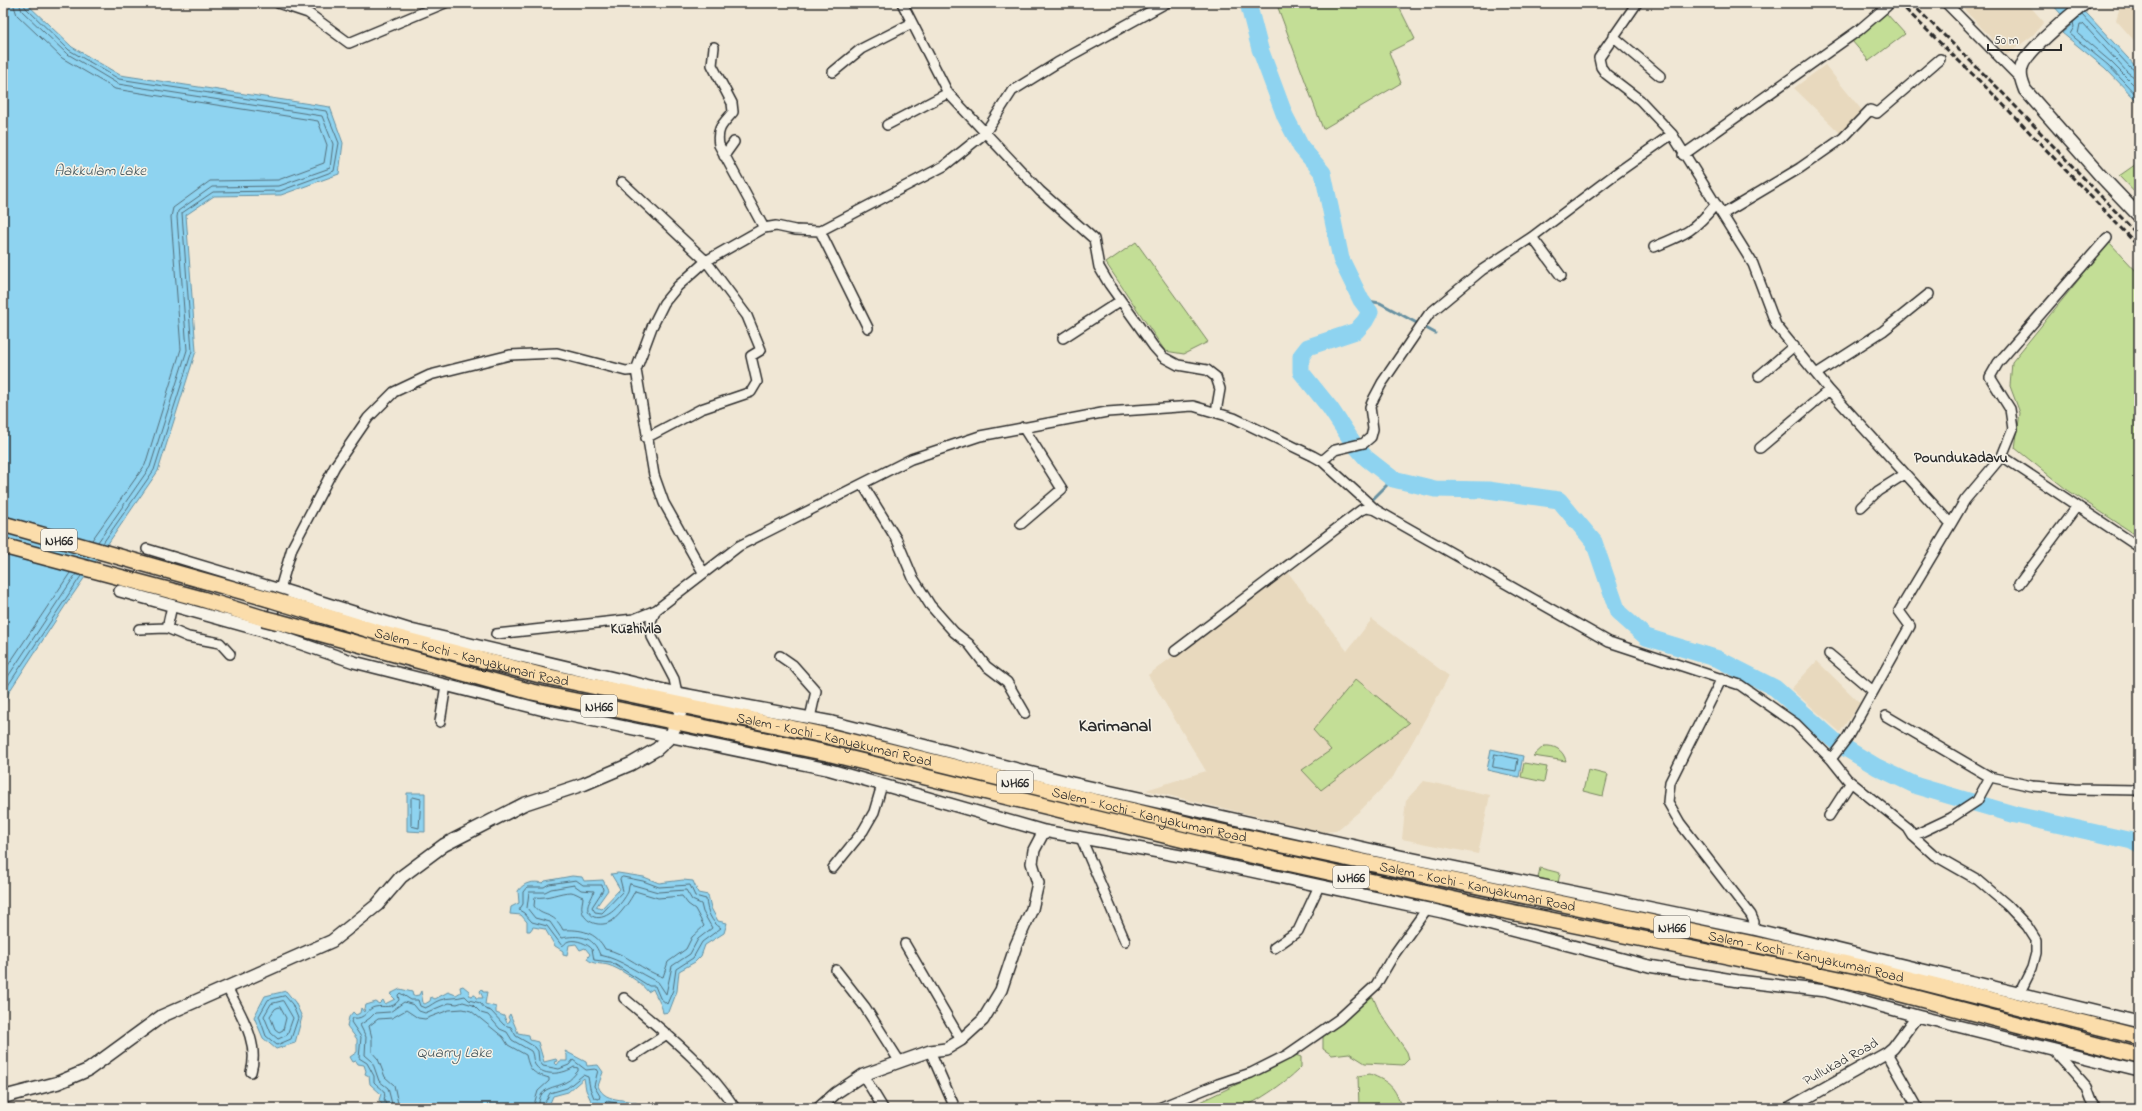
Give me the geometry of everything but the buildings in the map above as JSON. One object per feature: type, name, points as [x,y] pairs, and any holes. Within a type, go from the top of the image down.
[{"type":"highway","name":"Salem - Kochi - Kanyakumari Road","points":[[3,524],[483,661],[680,700],[1202,828],[2061,1010],[2139,1037]]},
{"type":"highway","name":"Salem - Kochi - Kanyakumari Road","points":[[3,546],[202,599],[270,624],[502,684],[678,723],[827,753],[1202,844],[1417,891],[1859,983],[2139,1056]]},
{"type":"main road","points":[[2085,3],[2046,38],[2022,65],[2021,79],[2025,90],[2100,175],[2139,216]]},
{"type":"main road","points":[[3,1097],[57,1083],[88,1070],[162,1016],[332,941],[377,905],[401,877],[444,845],[524,804],[584,784],[631,764],[657,749],[669,738],[678,723],[680,700]]},
{"type":"street","points":[[278,3],[308,13],[349,43],[445,3]]},
{"type":"street","points":[[902,3],[948,93],[1040,191],[1094,239],[1099,267],[1120,300],[1163,358],[1178,365],[1206,370],[1216,377],[1220,389],[1216,412]]},
{"type":"street","points":[[703,572],[664,503],[654,475],[646,438],[636,370],[652,327],[664,303],[678,286],[706,262],[764,228],[776,226],[795,230],[820,231],[944,166],[985,133],[1012,91],[1064,59],[1166,3]]},
{"type":"street","points":[[1637,3],[1599,58],[1601,67],[1606,74],[1640,100],[1672,134],[1753,264],[1776,325],[1829,390],[1951,524]]},
{"type":"street","points":[[1946,3],[2021,79]]},
{"type":"street","points":[[1684,155],[1859,30],[1887,6]]},
{"type":"street","points":[[833,72],[861,49],[912,23]]},
{"type":"street","points":[[1613,36],[1660,76]]},
{"type":"street","points":[[714,47],[712,65],[732,103],[733,112],[719,128],[717,134],[719,145],[764,228]]},
{"type":"street","points":[[1723,214],[1800,168],[1843,138],[1870,110],[1877,113],[1940,59]]},
{"type":"street","points":[[887,125],[948,93]]},
{"type":"street","points":[[1322,461],[1335,450],[1364,443],[1371,437],[1373,428],[1370,407],[1382,383],[1429,314],[1482,270],[1532,237],[1614,174],[1672,134]]},
{"type":"street","points":[[724,156],[734,142]]},
{"type":"street","points":[[622,182],[706,262],[747,316],[761,350],[751,356],[757,382],[751,392],[701,409],[646,438]]},
{"type":"street","points":[[1654,247],[1682,236],[1699,225],[1716,204]]},
{"type":"street","points":[[820,231],[868,328]]},
{"type":"street","points":[[1532,237],[1561,276]]},
{"type":"street","points":[[1834,756],[1847,738],[1910,626],[1899,611],[1965,500],[2002,456],[2013,429],[2010,408],[1990,377],[1998,363],[2107,238]]},
{"type":"street","points":[[1816,374],[1884,331],[1929,294]]},
{"type":"street","points":[[1063,338],[1120,300]]},
{"type":"street","points":[[1759,376],[1794,346]]},
{"type":"street","points":[[270,624],[292,548],[335,466],[368,418],[394,392],[430,376],[510,355],[557,353],[626,371],[636,370]]},
{"type":"street","points":[[1760,448],[1829,390]]},
{"type":"street","points":[[496,634],[634,619],[656,610],[703,572],[739,546],[863,485],[911,459],[980,436],[1107,412],[1193,406],[1216,412],[1240,421],[1322,461],[1376,510],[1609,642],[1740,685],[1771,706],[1796,724],[1834,756],[1851,782],[1908,828],[1913,836],[1934,855],[1978,880],[2007,905],[2027,926],[2036,940],[2036,953],[2032,968],[2020,992]]},
{"type":"street","points":[[1022,524],[1062,489],[1023,427]]},
{"type":"street","points":[[2002,456],[2139,547]]},
{"type":"street","points":[[1861,506],[1878,491],[1905,474]]},
{"type":"street","points":[[863,485],[898,540],[913,578],[930,604],[954,632],[969,644],[986,666],[1007,682],[1025,713]]},
{"type":"street","points":[[2019,584],[2077,506]]},
{"type":"street","points":[[1175,651],[1361,510],[1368,508],[1376,510]]},
{"type":"street","points":[[147,549],[411,630],[680,700],[832,722],[1072,783],[1400,856],[1753,929],[2020,992],[2061,1010],[2139,1022]]},
{"type":"street","points":[[120,591],[172,606],[270,624],[354,662],[552,712],[669,738],[827,769],[1044,831],[1186,856],[1426,910],[1442,912],[1649,966],[1738,981],[1826,991],[1917,1016],[2139,1071]]},
{"type":"street","points":[[167,628],[172,606]]},
{"type":"street","points":[[656,610],[651,621],[652,637],[674,679],[680,700]]},
{"type":"street","points":[[140,629],[167,628],[188,637],[220,643],[230,654]]},
{"type":"street","points":[[1829,654],[1873,691]]},
{"type":"street","points":[[780,656],[793,665],[816,691],[810,718]]},
{"type":"street","points":[[1722,678],[1670,782],[1668,802],[1680,823],[1751,915],[1754,922],[1753,929]]},
{"type":"street","points":[[440,722],[446,685]]},
{"type":"street","points":[[1886,716],[1990,778],[2032,786],[2074,789],[2139,790]]},
{"type":"street","points":[[1913,836],[1964,810],[1977,801],[1990,778]]},
{"type":"street","points":[[1829,816],[1851,782]]},
{"type":"street","points":[[833,868],[863,832],[874,812],[882,785]]},
{"type":"street","points":[[819,1108],[863,1075],[930,1051],[946,1049],[962,1040],[983,1020],[1001,990],[1016,945],[1032,909],[1038,883],[1032,863],[1034,850],[1044,831]]},
{"type":"street","points":[[1081,838],[1124,941]]},
{"type":"street","points":[[1274,948],[1298,931],[1319,886]]},
{"type":"street","points":[[1159,1108],[1218,1084],[1251,1074],[1287,1055],[1340,1019],[1376,985],[1393,956],[1426,910]]},
{"type":"street","points":[[904,944],[962,1040]]},
{"type":"street","points":[[836,970],[865,1007],[900,1062]]},
{"type":"street","points":[[227,987],[251,1035],[255,1059],[251,1072]]},
{"type":"street","points":[[624,998],[667,1034],[710,1076],[734,1108]]},
{"type":"street","points":[[2061,1010],[2054,1049],[2087,1087],[2095,1108]]},
{"type":"street","name":"Pullukad Road","points":[[1789,1108],[1887,1053],[1893,1048],[1917,1016]]},
{"type":"street","points":[[633,1056],[667,1034]]},
{"type":"street","points":[[930,1051],[956,1108]]},
{"type":"street","points":[[1887,1053],[1918,1108]]},
{"type":"street","points":[[863,1075],[883,1108]]},
{"type":"shaded area","points":[[1958,3],[2027,3],[2044,22],[2033,35],[2007,55]]},
{"type":"shaded area","points":[[2121,3],[2139,3],[2139,46],[2116,20]]},
{"type":"shaded area","points":[[1825,65],[1864,113],[1841,134],[1794,88]]},
{"type":"shaded area","points":[[1287,571],[1347,651],[1372,619],[1449,676],[1393,777],[1361,810],[1336,831],[1323,832],[1146,790],[1206,771],[1148,675]]},
{"type":"shaded area","points":[[1817,661],[1860,703],[1840,732],[1791,689]]},
{"type":"shaded area","points":[[1424,781],[1490,795],[1478,854],[1402,839],[1406,800]]},
{"type":"green space","points":[[1281,3],[1397,3],[1415,39],[1389,52],[1401,83],[1323,129],[1277,5]]},
{"type":"green space","points":[[1886,13],[1905,34],[1869,61],[1852,41]]},
{"type":"green space","points":[[2139,162],[2139,197],[2119,176]]},
{"type":"green space","points":[[1136,242],[1208,342],[1184,354],[1165,351],[1106,263]]},
{"type":"green space","points":[[2109,242],[2139,274],[2139,537],[2066,489],[2015,448],[2020,413],[2010,386],[2012,362]]},
{"type":"green space","points":[[1356,679],[1409,723],[1321,790],[1302,770],[1331,750],[1313,730]]},
{"type":"green space","points":[[1544,746],[1552,746],[1561,751],[1566,761],[1533,756]]},
{"type":"green space","points":[[1524,763],[1547,767],[1544,782],[1521,777]]},
{"type":"green space","points":[[1588,770],[1608,775],[1603,796],[1583,791]]},
{"type":"green space","points":[[1540,868],[1560,873],[1558,883],[1538,878]]},
{"type":"green space","points":[[1365,997],[1373,997],[1379,1011],[1407,1052],[1409,1059],[1403,1065],[1365,1063],[1349,1053],[1332,1055],[1323,1049],[1323,1035]]},
{"type":"green space","points":[[1293,1054],[1301,1057],[1301,1067],[1281,1084],[1255,1101],[1235,1109],[1187,1108],[1263,1072]]},
{"type":"green space","points":[[1370,1074],[1391,1086],[1397,1095],[1401,1108],[1359,1108],[1358,1076]]},
{"type":"water","name":"Aakkulam Lake","points":[[3,3],[26,3],[72,47],[120,75],[330,107],[343,143],[339,174],[281,195],[214,196],[186,215],[196,351],[158,471],[65,606],[9,692],[3,713]]},
{"type":"water","points":[[2051,3],[2077,3],[2139,70],[2139,103],[2105,68],[2062,33],[2071,25]]},
{"type":"water","points":[[1491,749],[1523,756],[1519,777],[1487,770]]},
{"type":"water","points":[[407,793],[425,793],[425,832],[407,831]]},
{"type":"water","points":[[618,873],[644,877],[659,883],[683,880],[693,881],[698,893],[708,895],[711,908],[718,921],[727,923],[724,933],[705,945],[701,956],[695,962],[679,971],[677,991],[669,1012],[663,1013],[653,989],[648,992],[636,980],[618,969],[590,961],[587,959],[590,954],[585,948],[580,950],[576,944],[569,945],[567,956],[563,955],[563,951],[555,946],[545,929],[533,927],[530,931],[527,931],[527,922],[521,915],[510,914],[511,907],[519,903],[518,891],[526,884],[536,882],[543,883],[545,881],[572,876],[582,877],[584,881],[603,880],[608,890],[596,907],[601,909],[620,889],[611,874]]},
{"type":"water","name":"Quarry Lake","points":[[463,986],[469,991],[470,996],[475,995],[476,998],[483,998],[480,991],[482,989],[483,992],[487,992],[485,1004],[496,1007],[496,1013],[504,1016],[507,1023],[510,1021],[508,1017],[510,1014],[518,1033],[529,1035],[530,1040],[538,1042],[544,1062],[556,1059],[557,1061],[554,1062],[557,1065],[560,1061],[567,1061],[565,1051],[586,1062],[587,1066],[598,1065],[603,1072],[598,1086],[602,1092],[607,1096],[633,1102],[645,1108],[603,1108],[600,1103],[592,1103],[586,1090],[584,1078],[568,1092],[553,1096],[548,1108],[391,1108],[383,1106],[379,1100],[381,1094],[370,1084],[369,1076],[365,1074],[366,1071],[364,1065],[358,1064],[356,1061],[353,1062],[350,1057],[357,1052],[357,1039],[347,1026],[349,1017],[353,1012],[356,1015],[360,1013],[361,1008],[364,1012],[366,1005],[376,1002],[379,1004],[383,1000],[385,1004],[395,999],[390,994],[400,989],[412,992],[413,996],[419,995],[421,991],[423,1003],[425,1004],[430,1001],[431,997],[435,999],[448,992],[456,995],[461,992],[460,987]]},
{"type":"water","points":[[286,991],[295,1002],[302,1017],[295,1043],[276,1049],[263,1038],[254,1017],[265,996]]},
{"type":"waterway","points":[[1248,3],[1260,49],[1285,116],[1301,147],[1323,173],[1341,259],[1361,300],[1370,312],[1365,321],[1356,331],[1308,347],[1301,356],[1301,372],[1330,408],[1354,444],[1366,458],[1393,479],[1435,489],[1488,490],[1559,500],[1594,542],[1618,612],[1646,637],[1718,659],[1775,688],[1837,743],[1877,767],[1917,786],[2016,815],[2132,841],[2139,845]]},
{"type":"waterway","points":[[1361,300],[1380,303],[1435,333]]},
{"type":"waterway","points":[[1372,500],[1393,479]]},
{"type":"railway","points":[[1899,3],[1992,93],[2139,247]]},
{"type":"railway","points":[[1911,3],[1998,88],[2139,236]]},
{"type":"district","name":"Poundukadavu","points":[[1961,457]]},
{"type":"district","name":"Kuzhivila","points":[[636,628]]},
{"type":"district","name":"Karimanal","points":[[1115,725]]}]
